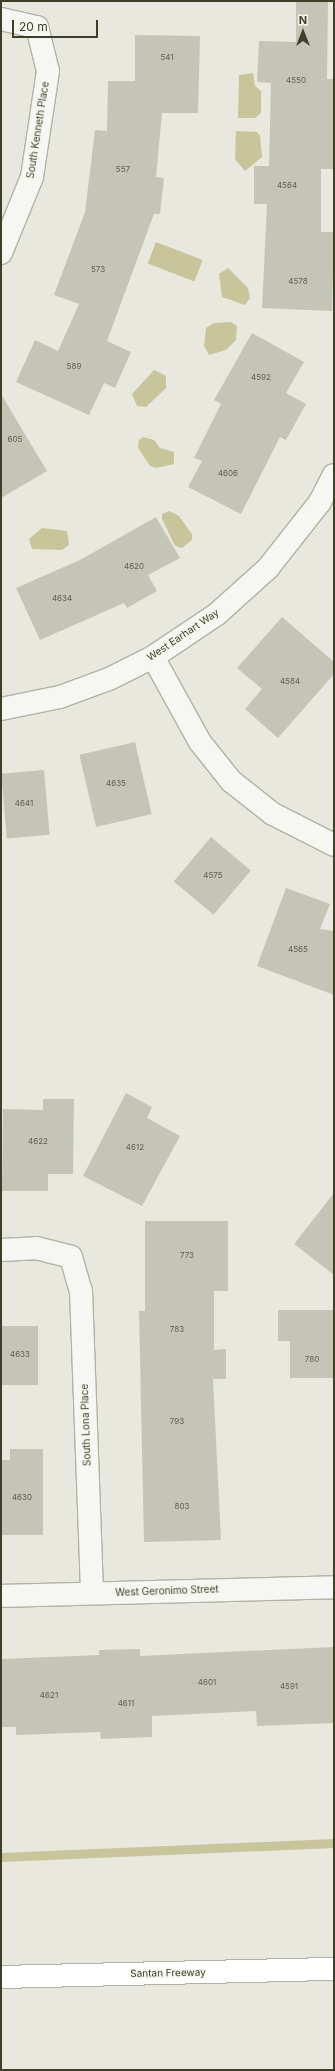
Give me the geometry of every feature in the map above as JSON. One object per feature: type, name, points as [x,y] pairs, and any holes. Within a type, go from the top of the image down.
[{"type":"highway","name":"Santan Freeway","points":[[1,1977],[334,1969]]},
{"type":"street","name":"South Kenneth Place","points":[[1,19],[37,27],[48,71],[32,177],[1,253]]},
{"type":"street","name":"West Earhart Way","points":[[1,709],[60,697],[153,656],[217,614],[268,568],[320,502],[334,475]]},
{"type":"street","points":[[153,656],[200,742],[231,781],[273,814],[334,845]]},
{"type":"street","name":"South Lona Place","points":[[1,1250],[36,1248],[71,1257],[81,1291],[92,1593]]},
{"type":"street","name":"West Geronimo Street","points":[[1,1596],[334,1587]]},
{"type":"shaded area","points":[[253,73],[255,86],[261,91],[261,113],[255,118],[238,118],[239,75]]},
{"type":"shaded area","points":[[236,131],[257,132],[260,136],[262,157],[245,171],[235,159]]},
{"type":"shaded area","points":[[156,242],[203,260],[194,281],[148,263]]},
{"type":"shaded area","points":[[228,268],[248,288],[250,298],[245,305],[222,297],[219,274]]},
{"type":"shaded area","points":[[231,322],[237,326],[236,340],[226,350],[209,355],[204,346],[206,328],[214,323]]},
{"type":"shaded area","points":[[154,370],[166,376],[166,388],[146,407],[137,406],[132,394]]},
{"type":"shaded area","points":[[143,437],[154,440],[160,448],[174,452],[174,464],[156,468],[150,466],[138,448],[139,440]]},
{"type":"shaded area","points":[[169,511],[179,516],[192,534],[192,540],[182,548],[175,546],[162,519],[162,514]]},
{"type":"shaded area","points":[[42,528],[67,531],[69,545],[62,550],[32,549],[29,539]]},
{"type":"building","points":[[296,1],[328,1],[327,79],[334,79],[334,169],[321,169],[321,232],[334,232],[332,311],[262,308],[267,204],[254,204],[254,166],[269,166],[271,83],[257,82],[259,41],[296,42]]},
{"type":"building","points":[[135,35],[200,36],[198,113],[162,113],[156,177],[164,178],[160,214],[154,214],[107,341],[131,352],[115,388],[104,383],[89,415],[16,382],[35,340],[58,351],[79,304],[54,295],[85,212],[95,130],[107,131],[108,81],[135,81]]},
{"type":"building","points":[[252,333],[304,362],[286,393],[306,404],[286,440],[280,437],[241,514],[188,487],[202,461],[194,458],[221,404],[214,400]]},
{"type":"building","points":[[1,394],[47,471],[1,498]]},
{"type":"building","points":[[156,517],[180,558],[148,575],[157,591],[127,608],[124,603],[40,640],[16,588],[80,560]]},
{"type":"building","points":[[282,617],[334,662],[334,674],[278,738],[245,709],[262,689],[237,668]]},
{"type":"building","points":[[135,742],[152,814],[96,827],[79,755]]},
{"type":"building","points":[[44,770],[50,835],[7,839],[1,774]]},
{"type":"building","points":[[211,837],[251,870],[214,915],[174,881]]},
{"type":"building","points":[[286,888],[330,904],[320,929],[334,931],[334,995],[257,966]]},
{"type":"building","points":[[126,1093],[152,1107],[147,1118],[180,1136],[142,1206],[83,1176]]},
{"type":"building","points":[[43,1099],[74,1099],[73,1174],[48,1174],[48,1191],[2,1191],[3,1109],[43,1110]]},
{"type":"building","points":[[334,1193],[334,1275],[294,1244]]},
{"type":"building","points":[[145,1221],[228,1221],[228,1291],[214,1291],[214,1350],[226,1349],[226,1379],[213,1379],[221,1540],[144,1542],[139,1311],[145,1311]]},
{"type":"building","points":[[278,1310],[334,1310],[334,1378],[290,1378],[290,1341],[278,1341]]},
{"type":"building","points":[[1,1326],[38,1326],[38,1385],[1,1385]]},
{"type":"building","points":[[10,1449],[43,1449],[43,1535],[1,1535],[1,1460],[10,1460]]},
{"type":"building","points":[[334,1647],[334,1723],[257,1726],[256,1711],[152,1716],[152,1737],[101,1739],[100,1732],[16,1735],[16,1727],[1,1727],[1,1659],[99,1655],[99,1650],[140,1649],[140,1656]]},
{"type":"waterway","points":[[1,1857],[334,1843]]}]
